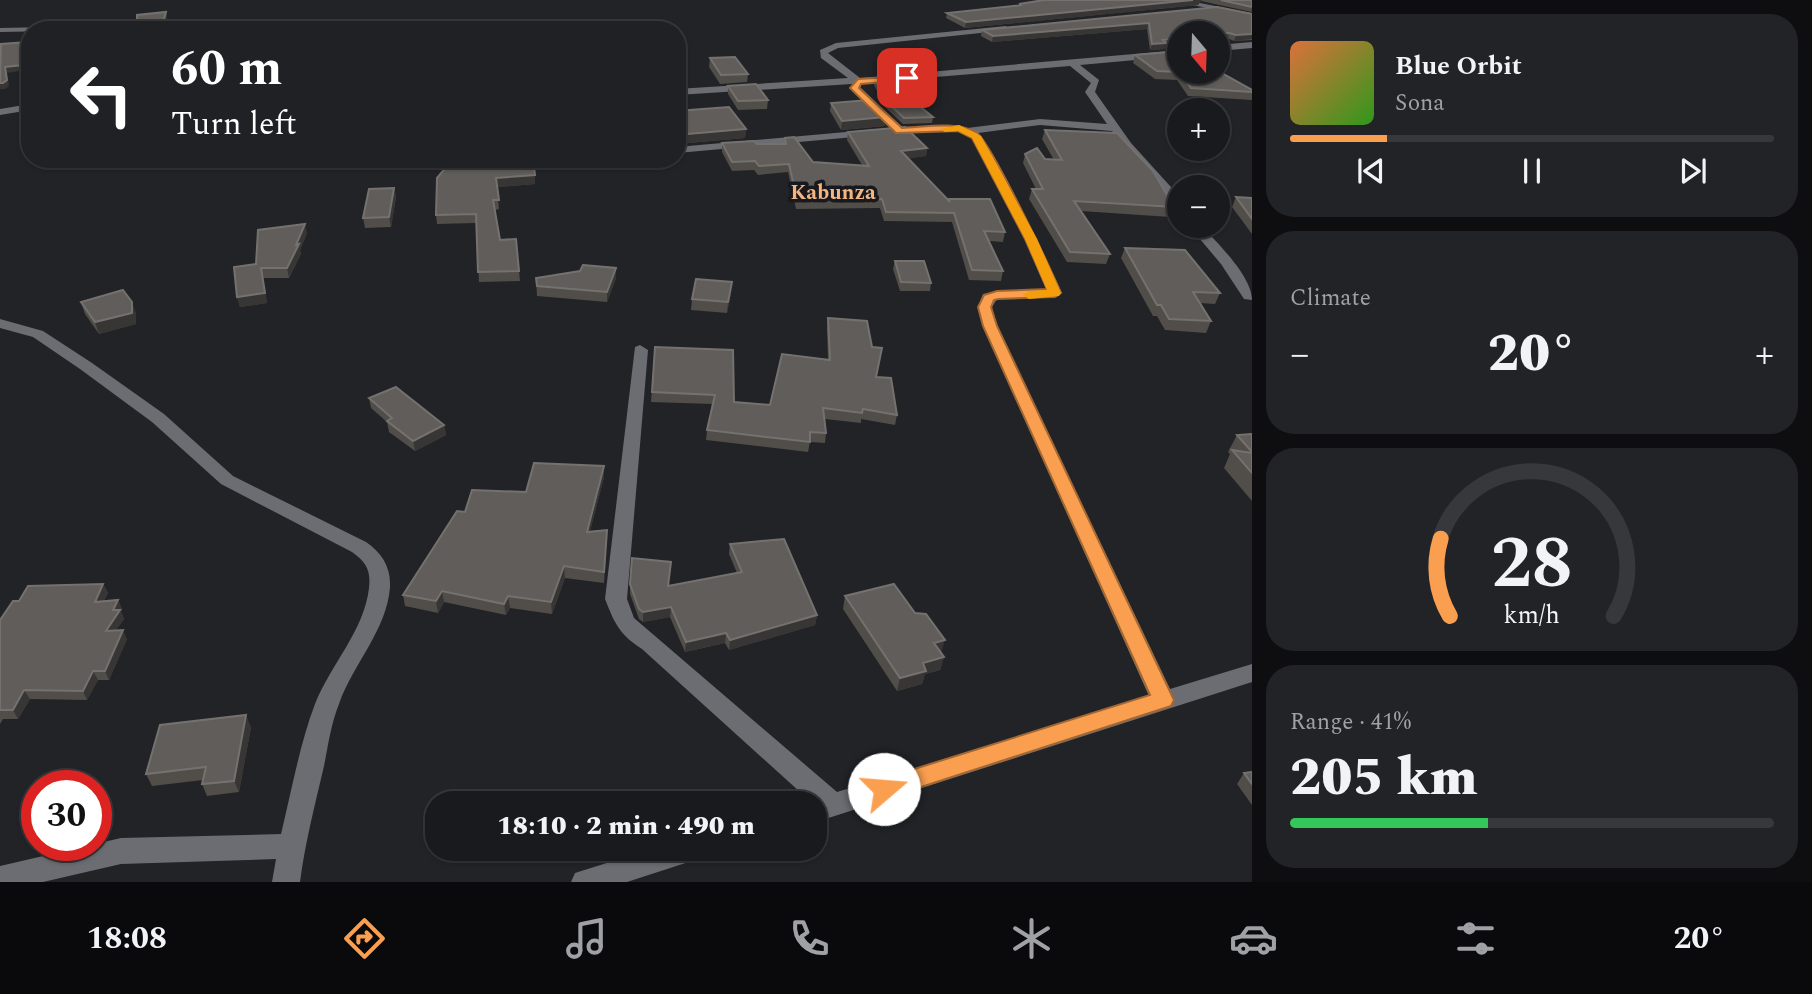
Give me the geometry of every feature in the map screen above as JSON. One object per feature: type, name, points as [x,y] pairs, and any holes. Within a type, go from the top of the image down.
[{"type":"street","points":[[1172,0],[1252,15]]},
{"type":"street","points":[[1175,12],[1215,8]]},
{"type":"street","points":[[858,81],[822,52],[836,46],[1016,27]]},
{"type":"street","points":[[0,30],[21,30]]},
{"type":"street","points":[[1230,47],[1252,45]]},
{"type":"street","points":[[686,91],[858,81],[1167,54]]},
{"type":"street","points":[[1073,64],[1096,82],[1090,92],[1115,128],[1167,190]]},
{"type":"street","points":[[858,81],[855,88],[900,131]]},
{"type":"street","points":[[0,112],[21,108]]},
{"type":"street","points":[[968,131],[1040,122],[1115,128]]},
{"type":"street","points":[[686,149],[959,128],[976,136],[1031,239],[1055,293],[988,297],[985,307],[990,326],[1163,700]]},
{"type":"street","points":[[1206,238],[1226,261],[1249,296]]},
{"type":"street","points":[[0,323],[38,334],[158,418],[227,480],[359,547],[376,560],[380,577],[374,611],[365,633],[342,670],[327,705],[291,846],[286,882]]},
{"type":"street","points":[[0,331],[38,334]]},
{"type":"street","points":[[640,350],[619,548],[616,599],[620,614],[632,631],[650,643],[807,791]]},
{"type":"street","points":[[827,806],[1252,673]]},
{"type":"street","points":[[0,879],[121,851],[291,846]]},
{"type":"street","points":[[586,882],[653,861]]},
{"type":"building","points":[[1044,0],[1193,0],[966,22],[947,13]]},
{"type":"building","points":[[1221,0],[1252,0],[1252,7]]},
{"type":"building","points":[[1217,7],[1252,14],[1252,34],[1230,33],[1230,21],[1167,21],[1167,40],[1163,40],[1167,43],[1152,44],[1149,23],[993,36],[982,30]]},
{"type":"building","points":[[166,12],[164,21],[137,21],[137,15]]},
{"type":"building","points":[[21,42],[21,65],[5,67],[7,80],[3,83],[0,83],[1,44]]},
{"type":"building","points":[[1167,52],[1167,71],[1157,71],[1135,55]]},
{"type":"building","points":[[735,57],[748,74],[721,75],[710,58]]},
{"type":"building","points":[[899,77],[922,100],[912,100],[933,117],[904,118],[886,101],[875,79]]},
{"type":"building","points":[[1230,78],[1252,92],[1191,88],[1188,84],[1230,84]]},
{"type":"building","points":[[756,84],[768,100],[738,101],[728,86]]},
{"type":"building","points":[[869,100],[886,117],[842,121],[831,103]]},
{"type":"building","points":[[729,107],[746,129],[688,134],[686,110]]},
{"type":"building","points":[[905,127],[927,148],[901,151],[950,202],[949,199],[990,199],[1005,232],[984,231],[1003,271],[972,270],[954,213],[886,212],[882,199],[797,200],[789,164],[759,166],[755,161],[732,162],[722,143],[754,141],[757,144],[786,144],[785,138],[794,137],[813,162],[869,166],[848,132]]},
{"type":"building","points":[[1045,130],[1117,133],[1153,171],[1167,195],[1167,207],[1074,201],[1110,254],[1070,252],[1032,189],[1043,189],[1025,154],[1037,148],[1045,159],[1062,160]]},
{"type":"building","points":[[445,168],[534,168],[535,175],[496,178],[499,200],[493,200],[500,240],[516,239],[519,271],[478,272],[476,214],[436,215],[437,178]]},
{"type":"building","points":[[394,188],[389,217],[363,218],[369,189]]},
{"type":"building","points":[[1236,197],[1252,198],[1252,219]]},
{"type":"building","points":[[305,224],[287,268],[261,268],[265,293],[237,297],[234,267],[256,264],[258,230]]},
{"type":"building","points":[[1125,248],[1185,250],[1220,293],[1193,292],[1211,321],[1169,319],[1161,305],[1157,305]]},
{"type":"building","points":[[895,261],[924,261],[931,283],[901,282]]},
{"type":"building","points":[[583,265],[616,268],[607,292],[537,286],[536,278],[580,271]]},
{"type":"building","points":[[696,279],[732,282],[728,302],[692,299]]},
{"type":"building","points":[[123,290],[132,302],[132,313],[95,322],[81,302]]},
{"type":"building","points":[[828,318],[867,321],[872,347],[882,348],[876,377],[891,378],[897,415],[863,409],[862,413],[823,408],[826,433],[810,432],[810,442],[707,430],[715,395],[652,392],[655,347],[733,350],[734,402],[770,405],[782,354],[830,360]]},
{"type":"building","points":[[396,387],[444,425],[413,441],[387,421],[392,418],[369,398]]},
{"type":"building","points":[[1252,434],[1252,452],[1237,435]]},
{"type":"building","points":[[1232,450],[1252,453],[1252,473]]},
{"type":"building","points":[[534,463],[604,466],[587,532],[607,530],[604,572],[564,566],[551,602],[508,596],[504,604],[442,591],[436,601],[403,595],[457,511],[465,512],[472,490],[526,492]]},
{"type":"building","points":[[784,539],[817,615],[730,640],[726,633],[686,642],[671,607],[643,612],[639,609],[630,584],[632,558],[671,562],[668,586],[742,572],[730,544]]},
{"type":"building","points":[[103,584],[95,602],[118,600],[113,610],[120,610],[106,631],[123,630],[105,671],[93,671],[83,691],[24,690],[13,710],[0,710],[0,620],[13,601],[19,601],[28,586]]},
{"type":"building","points":[[894,584],[915,613],[926,614],[945,640],[934,643],[944,657],[923,663],[926,671],[900,678],[845,596]]},
{"type":"building","points":[[246,715],[234,781],[202,784],[206,767],[146,774],[160,725]]},
{"type":"building","points":[[1252,772],[1252,784],[1244,773]]},
{"type":"slow traffic","points":[[945,129],[959,128],[976,136],[1031,239],[1055,293],[1029,295]]},
{"type":"district","name":"Kabunza","points":[[833,193]]},
{"type":"route","points":[[884,789],[1163,700],[990,326],[985,307],[988,297],[997,295],[1055,293],[1031,239],[976,136],[959,128],[900,131],[855,88],[858,81],[907,78]]}]
